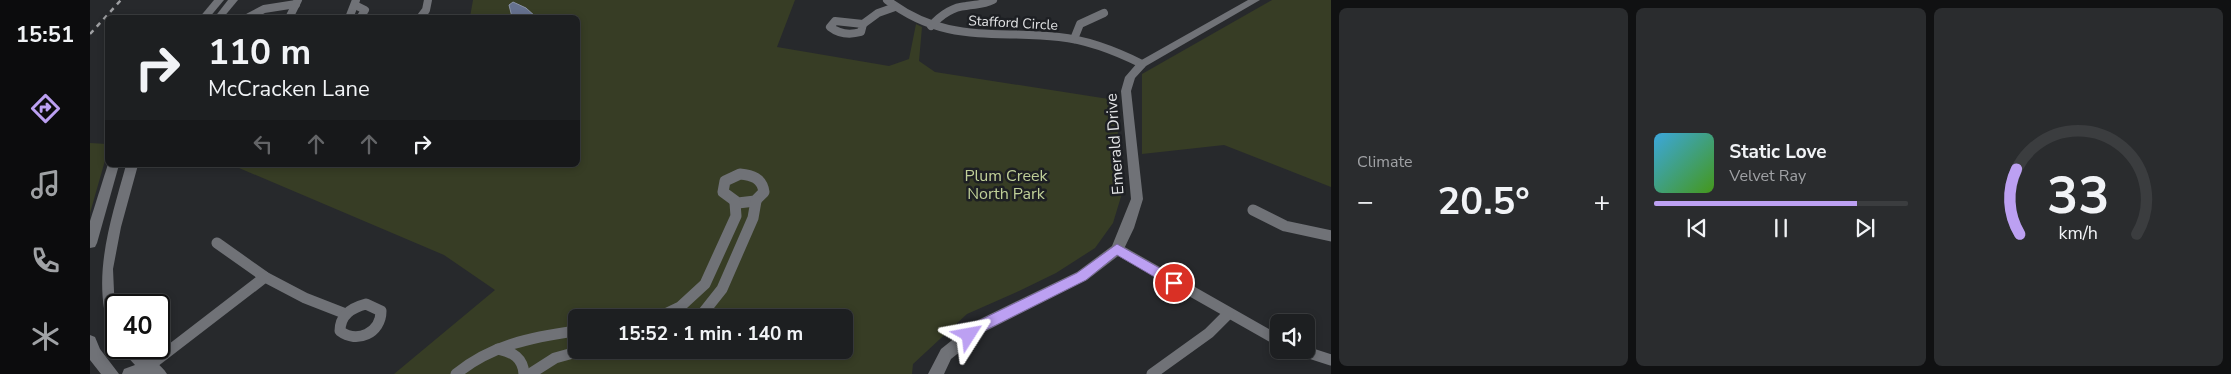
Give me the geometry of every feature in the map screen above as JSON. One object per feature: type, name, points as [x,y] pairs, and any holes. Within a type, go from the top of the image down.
[{"type":"street","points":[[206,15],[219,0]]},
{"type":"street","points":[[220,15],[233,0]]},
{"type":"street","points":[[422,15],[426,10],[428,0]]},
{"type":"street","name":"Stafford Circle","points":[[887,0],[895,7],[931,26],[972,34],[1074,39],[1099,46],[1142,64]]},
{"type":"street","points":[[931,26],[940,16],[963,3],[981,7],[993,0]]},
{"type":"street","name":"Emerald Drive","points":[[936,374],[946,354],[981,326],[1082,276],[1117,249],[1137,199],[1126,91],[1130,78],[1142,64],[1255,0]]},
{"type":"street","points":[[350,15],[355,3],[365,10],[362,15]]},
{"type":"street","points":[[863,24],[873,16],[895,7]]},
{"type":"street","points":[[253,15],[264,9],[294,8]]},
{"type":"street","points":[[266,15],[294,8]]},
{"type":"street","points":[[1074,39],[1075,29],[1080,21],[1104,12]]},
{"type":"street","points":[[90,243],[112,167]]},
{"type":"street","points":[[107,294],[105,269],[131,167]]},
{"type":"street","points":[[740,174],[754,176],[762,182],[764,192],[756,201],[750,204],[735,203],[726,197],[723,186],[730,177],[740,174]]},
{"type":"street","points":[[706,309],[722,289],[753,218],[756,201]]},
{"type":"street","points":[[676,309],[705,284],[736,216],[735,203]]},
{"type":"street","points":[[1253,210],[1285,226],[1331,236]]},
{"type":"street","points":[[217,244],[265,276],[305,298],[346,314]]},
{"type":"street","points":[[1117,249],[1228,314],[1270,335]]},
{"type":"street","points":[[130,374],[150,372],[265,276]]},
{"type":"street","points":[[1152,374],[1209,333],[1228,314]]},
{"type":"street","points":[[456,374],[479,357],[495,349],[532,338],[568,332]]},
{"type":"street","points":[[90,342],[94,353],[112,374]]},
{"type":"street","points":[[495,349],[509,350],[519,356],[524,367],[524,374]]},
{"type":"street","points":[[530,374],[539,365],[554,357],[568,354]]},
{"type":"street","points":[[1315,355],[1331,360]]},
{"type":"street","points":[[139,359],[150,372]]},
{"type":"green space","name":"Plum Creek North Park","points":[[473,0],[795,0],[777,47],[889,66],[909,59],[916,24],[922,27],[919,61],[935,72],[1115,100],[1123,190],[1113,223],[1095,248],[1056,273],[967,314],[913,364],[912,374],[394,374],[495,290],[444,255],[237,167],[580,167],[580,15],[470,15]]},
{"type":"green space","points":[[1272,0],[1331,0],[1331,187],[1224,145],[1142,154],[1142,74]]},
{"type":"green space","points":[[90,143],[105,144],[105,160],[90,213]]},
{"type":"water","points":[[513,2],[526,8],[534,15],[512,15],[509,5]]},
{"type":"railway","points":[[107,15],[121,0]]},
{"type":"railway","points":[[90,34],[105,18]]},
{"type":"route","points":[[969,335],[981,326],[1082,276],[1117,249],[1174,283]]}]
